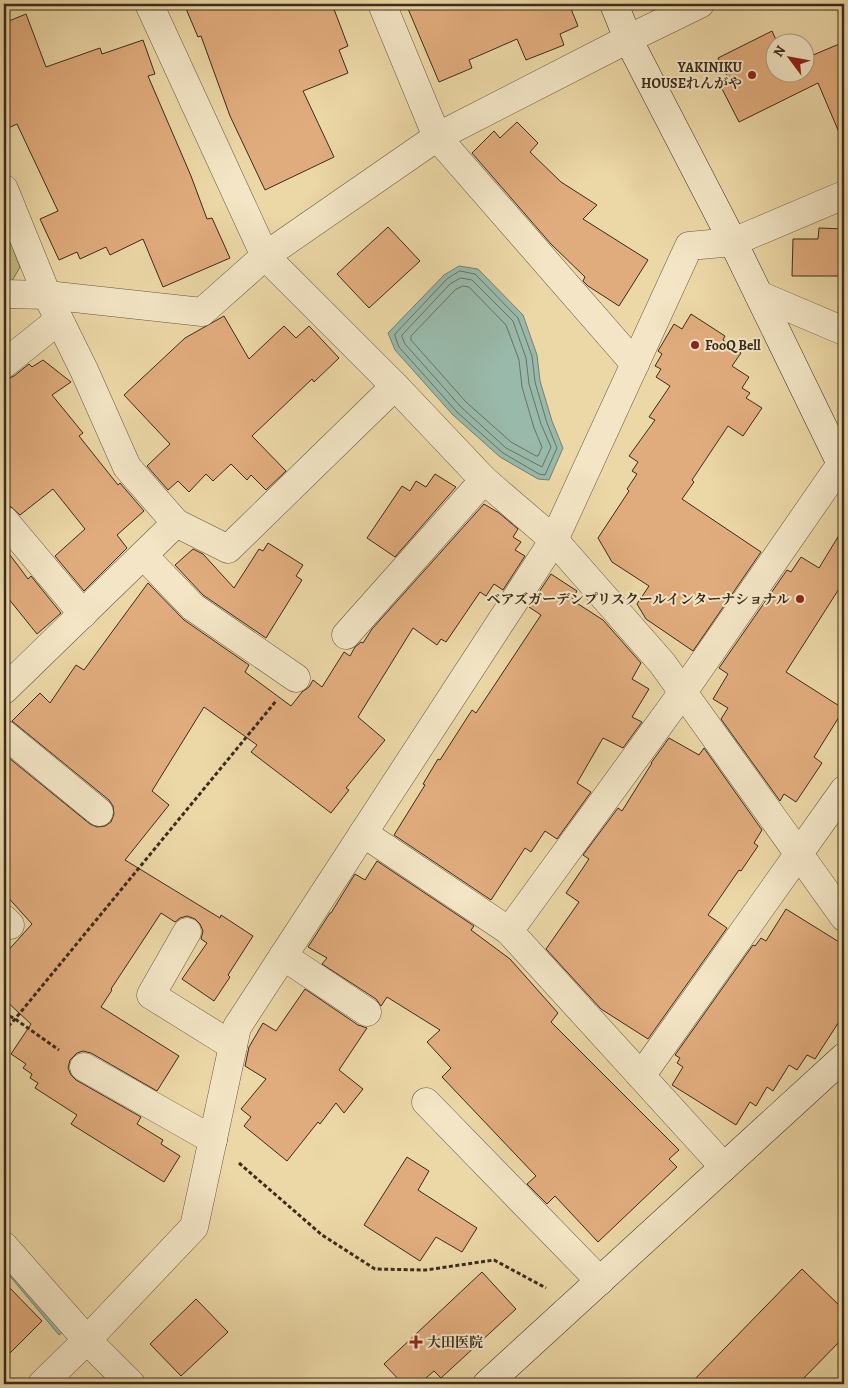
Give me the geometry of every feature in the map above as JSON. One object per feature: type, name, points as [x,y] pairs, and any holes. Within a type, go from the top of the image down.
[{"type":"street","points":[[149,4],[265,256],[395,386],[484,480],[554,540],[662,663],[844,917]]},
{"type":"street","points":[[382,4],[437,137],[635,364]]},
{"type":"street","points":[[509,931],[843,466],[733,242],[628,38],[614,4]]},
{"type":"street","points":[[4,294],[47,295],[202,312],[265,256],[437,137],[628,38],[700,4]]},
{"type":"street","points":[[4,190],[47,295],[84,370],[127,467],[176,522],[228,549],[395,386]]},
{"type":"street","points":[[42,1384],[87,1340],[194,1227],[237,1027],[554,540],[689,246],[733,242],[844,195]]},
{"type":"street","points":[[758,295],[844,330]]},
{"type":"street","points":[[4,364],[59,320]]},
{"type":"street","points":[[346,635],[484,480]]},
{"type":"street","points":[[4,520],[83,614]]},
{"type":"street","points":[[4,690],[176,522]]},
{"type":"street","points":[[142,556],[193,607],[296,678]]},
{"type":"street","points":[[4,734],[99,812]]},
{"type":"street","points":[[641,1076],[800,855],[844,790]]},
{"type":"street","points":[[363,833],[509,931],[724,1167]]},
{"type":"street","points":[[187,932],[151,994],[233,1046]]},
{"type":"street","points":[[283,956],[367,1012]]},
{"type":"street","points":[[487,1384],[844,1057]]},
{"type":"street","points":[[84,1067],[213,1140]]},
{"type":"street","points":[[426,1102],[448,1140],[600,1281]]},
{"type":"street","points":[[4,1246],[87,1340],[131,1384]]},
{"type":"path","points":[[4,1031],[296,678]]},
{"type":"path","points":[[4,1013],[84,1067]]},
{"type":"path","points":[[213,1140],[322,1235],[375,1269],[426,1270],[494,1260],[575,1304]]},
{"type":"shaded area","points":[[4,225],[20,267],[12,281],[4,280]]},
{"type":"water","points":[[459,266],[478,269],[523,315],[537,355],[540,381],[552,421],[563,448],[549,480],[538,479],[500,457],[453,415],[395,350],[388,333],[444,275]]},
{"type":"water","points":[[4,1253],[69,1327],[59,1335],[4,1269]]},
{"type":"building","points":[[184,4],[332,4],[348,46],[339,50],[348,73],[303,91],[334,157],[265,190],[230,116],[201,36],[198,37]]},
{"type":"building","points":[[406,4],[569,4],[578,26],[560,34],[564,45],[526,60],[517,39],[469,60],[472,68],[439,82]]},
{"type":"building","points":[[26,14],[46,67],[100,48],[102,54],[143,40],[155,74],[148,76],[191,176],[207,219],[212,218],[230,258],[163,287],[143,239],[110,255],[106,247],[80,259],[77,252],[59,260],[40,219],[58,211],[17,124],[4,130],[4,23]]},
{"type":"building","points":[[766,34],[766,82],[816,82],[816,54],[844,42],[844,144],[818,83],[739,122],[718,81],[727,76],[718,58]]},
{"type":"building","points":[[517,122],[538,143],[530,152],[561,182],[597,205],[583,219],[648,260],[619,306],[583,281],[585,277],[551,244],[472,153],[494,131],[500,138]]},
{"type":"building","points":[[388,227],[420,261],[369,308],[337,274]]},
{"type":"building","points":[[819,228],[844,229],[844,276],[792,276],[793,239],[818,239]]},
{"type":"building","points":[[691,314],[725,336],[723,340],[741,353],[732,366],[749,377],[742,388],[750,393],[746,398],[762,408],[743,436],[728,426],[692,480],[694,482],[682,499],[761,552],[693,651],[646,619],[637,604],[649,586],[612,562],[598,538],[629,491],[627,489],[637,474],[632,471],[638,462],[629,456],[655,420],[649,417],[670,386],[656,377],[661,369],[655,366],[662,354],[658,351],[674,324],[682,329]]},
{"type":"building","points":[[224,316],[249,359],[284,326],[296,338],[309,326],[339,358],[314,382],[312,379],[252,436],[286,471],[266,490],[251,475],[247,480],[231,464],[213,481],[206,474],[189,492],[178,481],[168,490],[147,466],[170,444],[124,395],[185,338]]},
{"type":"building","points":[[43,360],[71,382],[52,395],[83,433],[79,436],[118,485],[120,483],[144,511],[117,535],[127,548],[84,591],[55,556],[85,529],[53,489],[20,515],[10,506],[4,505],[4,379],[14,376],[29,364],[32,367]]},
{"type":"building","points":[[435,474],[456,487],[395,557],[367,538],[402,486],[410,491],[416,481],[426,487]]},
{"type":"building","points":[[484,504],[499,513],[518,529],[513,537],[521,542],[515,550],[525,556],[503,590],[494,584],[486,596],[480,592],[446,642],[441,639],[437,645],[413,628],[358,717],[385,740],[346,788],[349,790],[331,813],[251,752],[257,745],[204,707],[152,791],[169,805],[125,860],[220,918],[221,915],[253,936],[214,1001],[182,979],[207,943],[201,939],[203,931],[200,924],[195,919],[187,916],[175,922],[161,913],[111,989],[101,1007],[179,1056],[157,1091],[91,1053],[83,1051],[77,1053],[70,1060],[68,1068],[76,1080],[141,1117],[137,1124],[163,1140],[161,1144],[180,1156],[164,1182],[71,1124],[77,1115],[35,1088],[38,1083],[30,1078],[32,1074],[23,1068],[26,1064],[11,1054],[31,1024],[4,999],[4,955],[32,924],[4,893],[4,754],[90,824],[97,827],[105,826],[111,822],[114,814],[113,806],[109,800],[12,721],[40,693],[50,703],[76,665],[84,670],[148,583],[184,620],[249,665],[245,672],[291,706],[313,680],[322,687],[344,652],[350,656],[355,647],[361,642],[363,643],[372,629]]},
{"type":"building","points":[[844,527],[844,581],[786,672],[844,709],[814,757],[822,763],[796,802],[784,794],[780,801],[721,719],[728,708],[713,699],[728,674],[719,668],[787,570],[791,572],[801,557],[819,568]]},
{"type":"building","points":[[268,543],[303,565],[296,576],[302,580],[266,638],[203,595],[175,565],[193,549],[203,554],[234,588],[259,549],[263,551]]},
{"type":"building","points":[[4,547],[28,579],[31,576],[61,613],[37,634],[4,593]]},
{"type":"building","points":[[551,574],[577,591],[572,600],[603,620],[641,663],[632,679],[649,689],[632,717],[642,722],[623,748],[603,738],[577,783],[591,792],[557,839],[545,831],[531,852],[525,848],[491,900],[394,835],[425,785],[423,784],[438,759],[440,760],[472,710],[476,713],[541,615],[529,607]]},
{"type":"building","points":[[669,738],[699,755],[704,748],[762,830],[754,843],[758,846],[708,915],[727,928],[648,1039],[601,1009],[546,949],[579,902],[566,893],[589,859],[583,855],[618,808],[622,811],[651,763]]},
{"type":"building","points":[[377,861],[474,926],[471,930],[510,959],[558,1013],[551,1022],[679,1150],[669,1159],[677,1167],[598,1242],[555,1196],[547,1204],[527,1184],[536,1176],[442,1077],[451,1068],[427,1042],[440,1030],[387,997],[381,1006],[376,999],[322,964],[327,958],[308,947],[355,874],[365,880]]},
{"type":"building","points":[[786,909],[844,945],[844,1014],[815,1059],[807,1055],[797,1070],[789,1065],[773,1091],[767,1087],[756,1106],[750,1102],[736,1125],[672,1085],[683,1067],[677,1063],[680,1058],[675,1055],[753,945],[755,946],[761,938],[766,941]]},
{"type":"building","points":[[305,989],[358,1025],[367,1028],[339,1070],[363,1089],[344,1113],[336,1103],[287,1161],[244,1126],[251,1117],[241,1109],[266,1079],[245,1066],[249,1047],[263,1023],[276,1031]]},
{"type":"building","points":[[407,1157],[429,1171],[418,1190],[477,1228],[462,1252],[436,1237],[420,1261],[364,1225]]},
{"type":"building","points":[[802,1269],[844,1310],[844,1337],[798,1384],[690,1384]]},
{"type":"building","points":[[482,1272],[516,1309],[441,1378],[434,1371],[419,1384],[403,1384],[384,1364]]},
{"type":"building","points":[[4,1282],[42,1321],[4,1359]]},
{"type":"building","points":[[196,1299],[228,1332],[181,1376],[150,1344]]},
{"type":"place","name":"YAKINIKU HOUSEれんがや","points":[[752,75]]},
{"type":"place","name":"FooQ Bell","points":[[695,345]]},
{"type":"place","name":"ベアズガーデンプリスクールインターナショナル","points":[[800,599]]},
{"type":"place","name":"大田医院","points":[[416,1342]]}]
